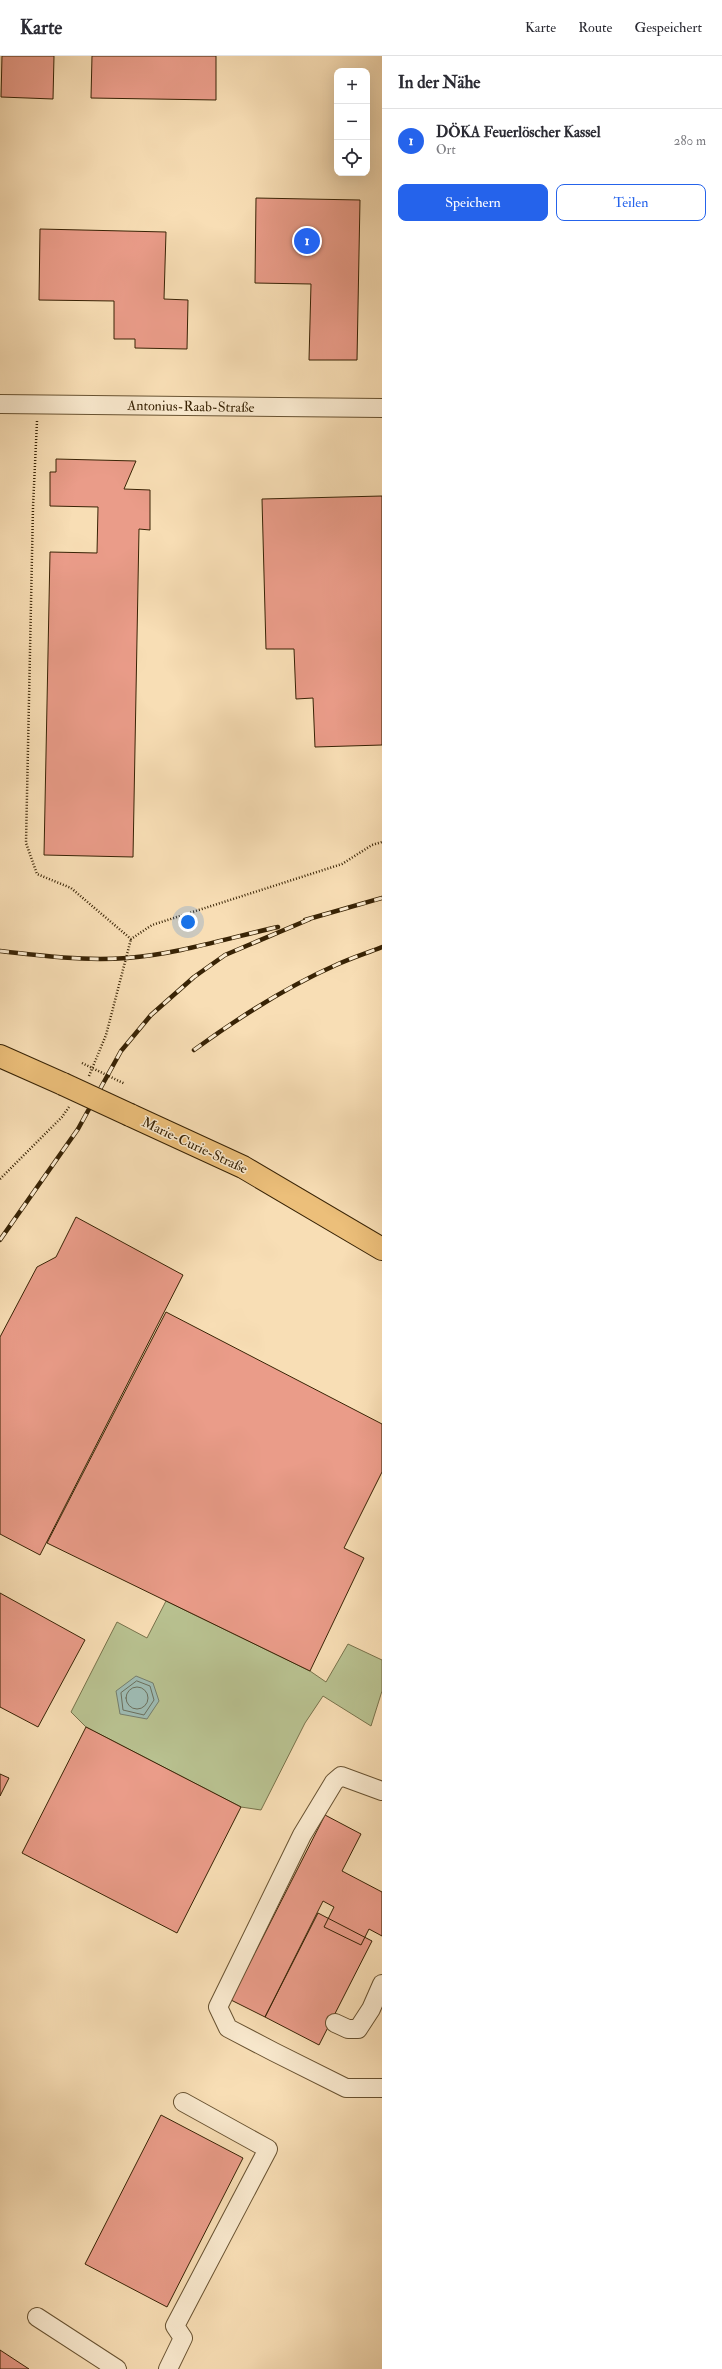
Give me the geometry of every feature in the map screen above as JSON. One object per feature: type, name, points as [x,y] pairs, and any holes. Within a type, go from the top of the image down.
[{"type":"main road","name":"Marie-Curie-Straße","points":[[0,1056],[243,1167],[382,1249]]},
{"type":"street","name":"Antonius-Raab-Straße","points":[[0,404],[382,408]]},
{"type":"street","points":[[382,1791],[341,1776],[334,1782],[302,1835],[218,2007],[228,2028],[281,2056],[346,2088],[382,2088]]},
{"type":"street","points":[[335,2023],[348,2029],[358,2029],[371,2010],[382,1984]]},
{"type":"street","points":[[168,2369],[183,2338],[175,2326],[268,2149],[183,2102]]},
{"type":"street","points":[[37,2317],[117,2369]]},
{"type":"path","points":[[38,404],[33,507],[26,843],[37,874],[71,888],[131,939]]},
{"type":"path","points":[[87,1081],[106,1035],[131,939],[152,925],[342,864],[372,845],[382,842]]},
{"type":"path","points":[[82,1063],[125,1084]]},
{"type":"path","points":[[0,1179],[62,1117],[70,1105]]},
{"type":"green space","points":[[166,1601],[310,1671],[326,1682],[348,1644],[382,1660],[382,1691],[371,1726],[323,1696],[305,1723],[261,1810],[241,1807],[86,1727],[71,1712],[117,1622],[147,1638]]},
{"type":"water","points":[[136,1676],[153,1683],[159,1701],[147,1719],[120,1714],[116,1691]]},
{"type":"building","points":[[2,56],[54,56],[53,99],[1,97]]},
{"type":"building","points":[[92,56],[216,56],[216,100],[91,98]]},
{"type":"building","points":[[256,198],[360,200],[357,360],[309,360],[311,284],[255,283]]},
{"type":"building","points":[[40,229],[166,232],[164,299],[188,300],[187,349],[135,348],[135,339],[114,339],[114,301],[39,300]]},
{"type":"building","points":[[56,459],[136,461],[124,489],[150,490],[150,530],[139,529],[133,857],[44,855],[50,552],[97,553],[98,507],[50,506],[50,472],[56,472]]},
{"type":"building","points":[[382,496],[382,745],[315,747],[313,698],[296,699],[294,649],[266,649],[262,499]]},
{"type":"building","points":[[76,1217],[183,1275],[40,1555],[0,1534],[0,1337],[37,1267],[56,1257]]},
{"type":"building","points":[[166,1312],[382,1424],[382,1472],[344,1548],[364,1558],[310,1671],[47,1543]]},
{"type":"building","points":[[0,1593],[85,1640],[38,1727],[0,1707]]},
{"type":"building","points":[[86,1727],[241,1807],[177,1933],[22,1853]]},
{"type":"building","points":[[0,1774],[9,1778],[0,1796]]},
{"type":"building","points":[[325,1815],[361,1834],[342,1871],[382,1892],[382,1936],[369,1929],[361,1945],[324,1927],[334,1907],[323,1901],[265,2017],[231,2000]]},
{"type":"building","points":[[318,1913],[372,1941],[319,2045],[265,2017]]},
{"type":"building","points":[[161,2115],[243,2158],[167,2307],[85,2264]]},
{"type":"building","points":[[0,2350],[29,2369],[0,2369]]},
{"type":"railway","points":[[305,920],[382,898]]},
{"type":"railway","points":[[0,1240],[78,1129],[121,1051],[151,1015],[194,977],[225,955],[310,919]]},
{"type":"railway","points":[[0,951],[79,958],[127,958],[165,953],[278,927]]},
{"type":"railway","points":[[194,1050],[245,1015],[299,983],[342,962],[382,947]]},
{"type":"place","name":"DÖKA Feuerlöscher Kassel","points":[[307,241]]}]
